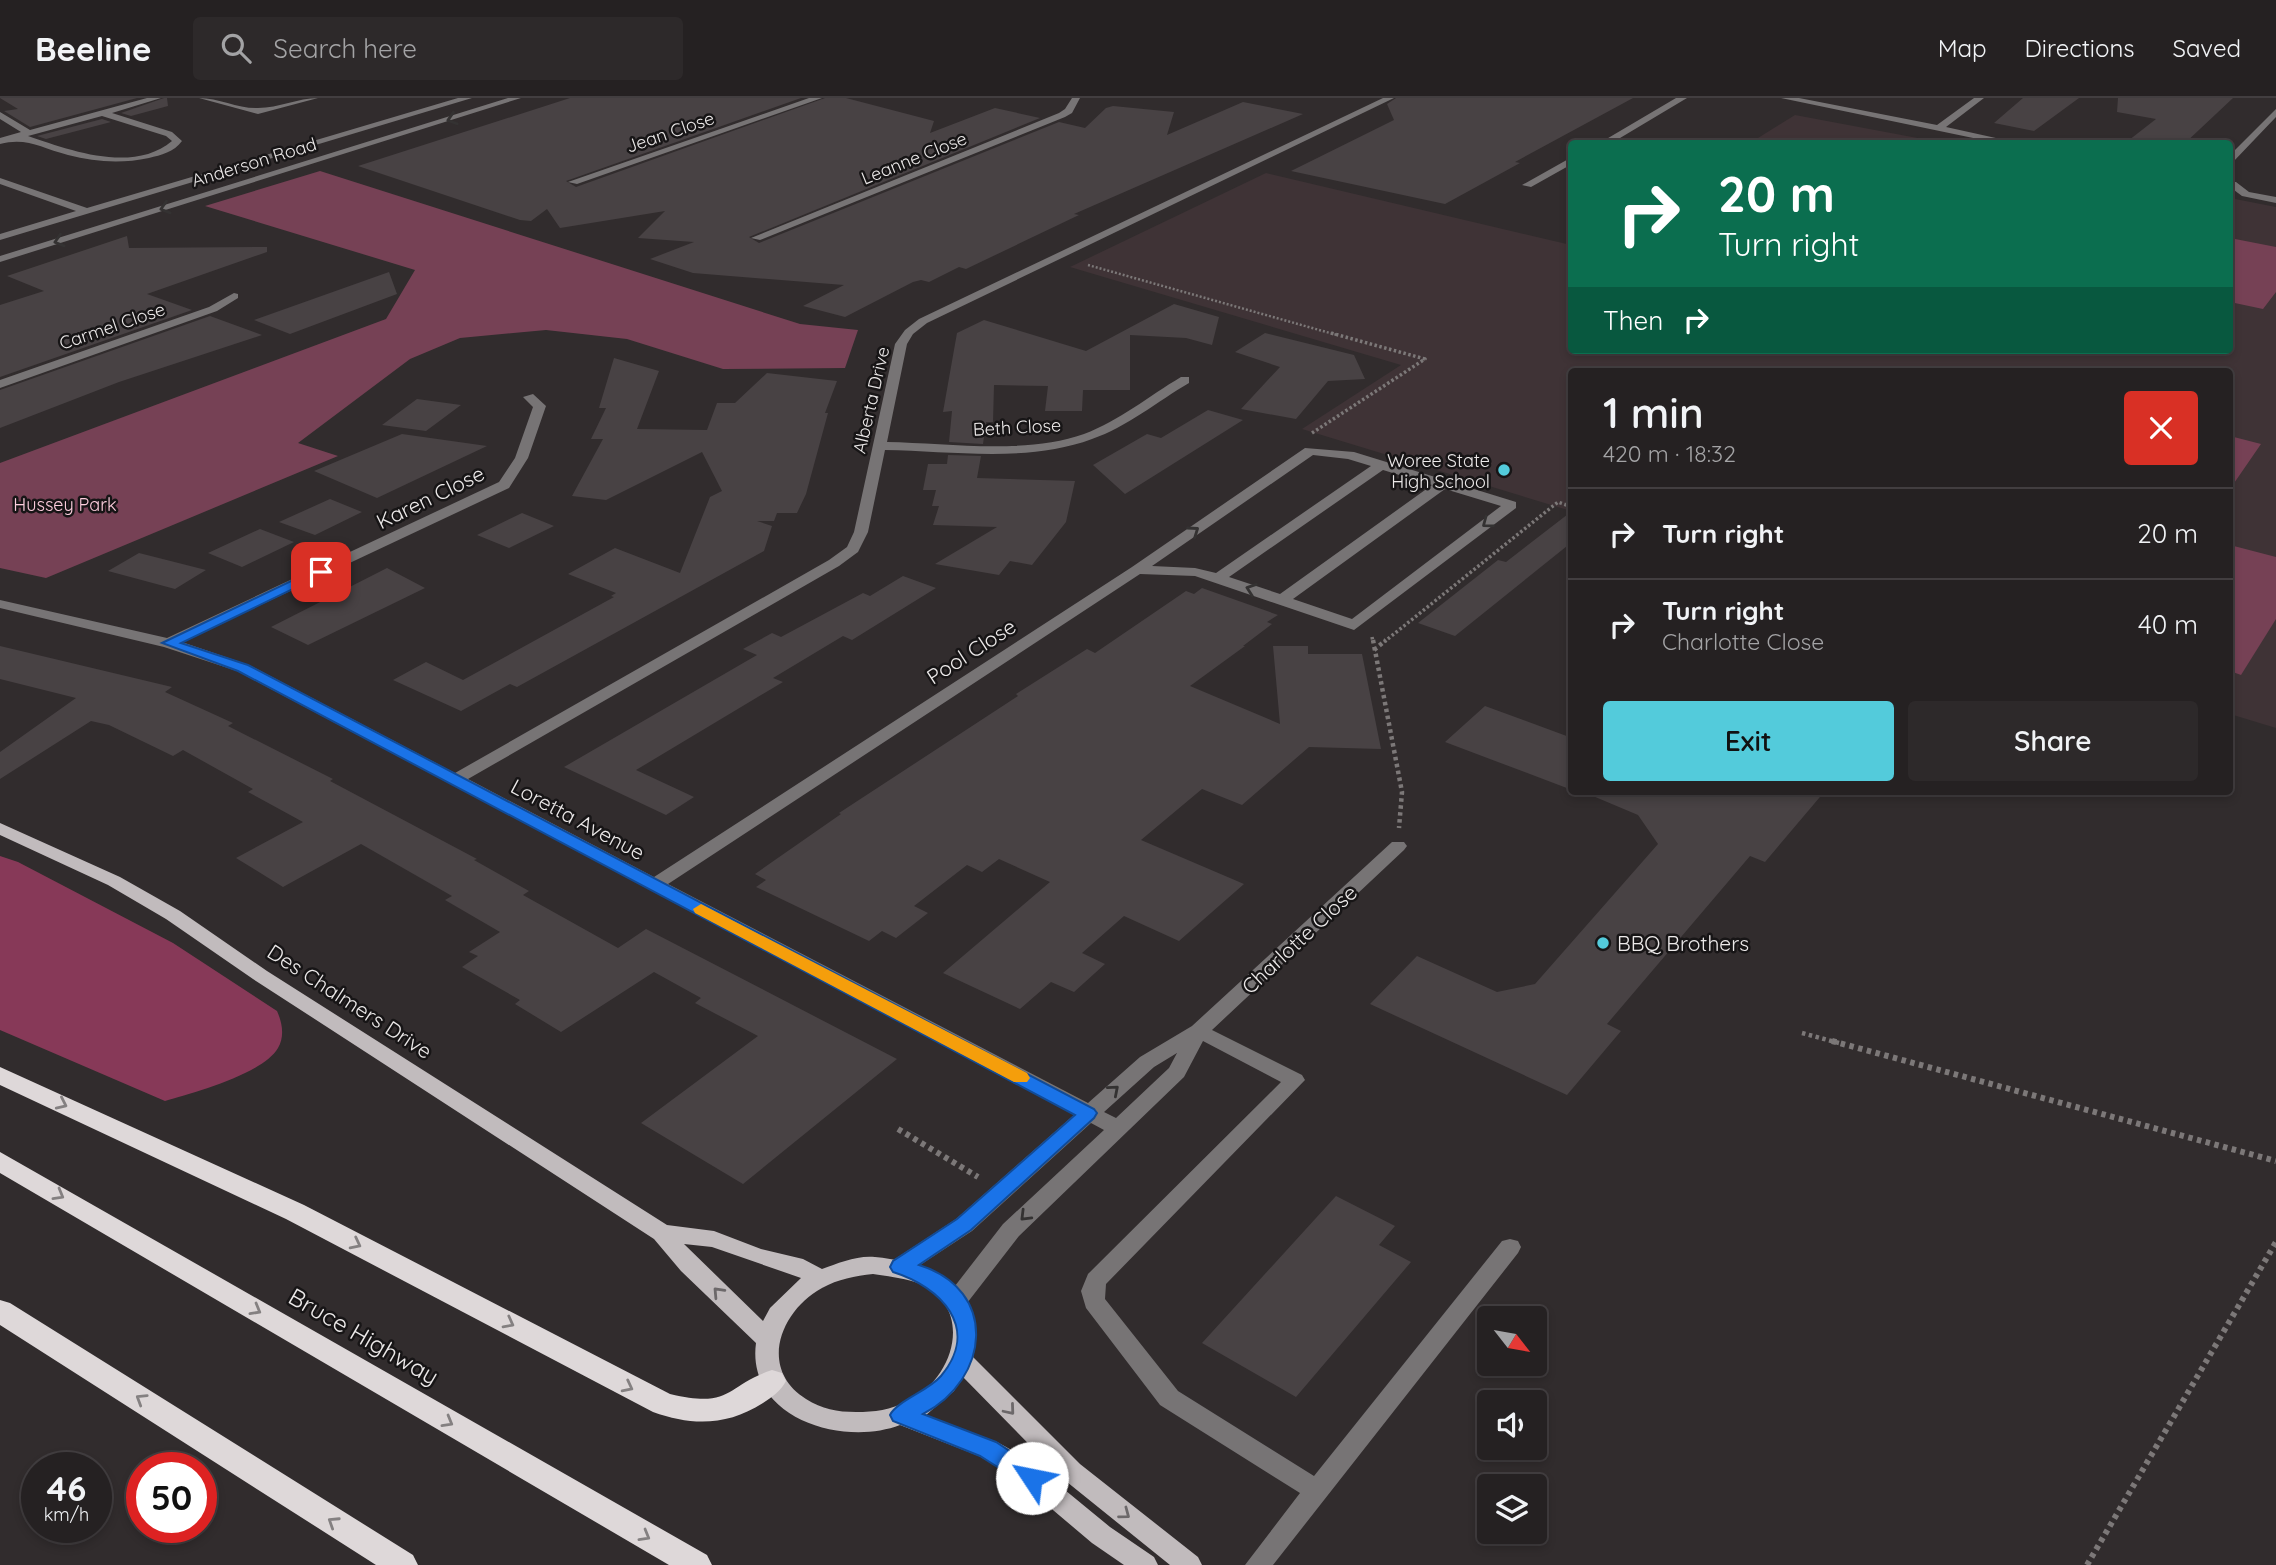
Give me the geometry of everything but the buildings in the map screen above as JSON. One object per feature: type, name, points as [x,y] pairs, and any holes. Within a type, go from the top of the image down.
[{"type":"highway","points":[[0,1075],[295,1212],[663,1404],[690,1411],[712,1413],[728,1410],[772,1381]]},
{"type":"highway","name":"Bruce Highway","points":[[0,1161],[696,1565]]},
{"type":"highway","points":[[0,1311],[396,1563]]},
{"type":"main road","name":"Des Chalmers Drive","points":[[0,828],[114,881],[173,915],[260,975],[662,1233],[689,1265],[767,1339]]},
{"type":"main road","name":"Des Chalmers Drive","points":[[662,1233],[714,1239],[757,1256],[795,1265],[820,1278]]},
{"type":"main road","points":[[873,1265],[901,1267],[923,1274],[942,1285],[956,1301],[965,1320],[967,1340],[962,1362],[948,1383],[927,1402],[901,1415],[870,1422],[839,1422],[820,1417],[787,1400],[772,1381],[766,1360],[767,1339],[777,1315],[795,1294],[820,1278],[846,1268],[873,1265]]},
{"type":"main road","points":[[962,1362],[1071,1471],[1177,1553],[1188,1565]]},
{"type":"main road","points":[[901,1415],[988,1449],[1017,1465],[1101,1535],[1145,1565]]},
{"type":"street","points":[[0,141],[157,98]]},
{"type":"street","points":[[212,99],[258,111],[314,98]]},
{"type":"street","points":[[231,168],[281,149],[450,98]]},
{"type":"street","name":"Anderson Road","points":[[0,237],[468,98]]},
{"type":"street","name":"Anderson Road","points":[[0,259],[517,98]]},
{"type":"street","name":"Jean Close","points":[[573,182],[818,98]]},
{"type":"street","name":"Leanne Close","points":[[756,238],[1062,116],[1069,111],[1076,98]]},
{"type":"street","name":"Alberta Drive","points":[[454,780],[834,563],[853,549],[861,532],[901,344],[909,332],[939,312],[1390,98]]},
{"type":"street","points":[[1609,140],[1683,98]]},
{"type":"street","points":[[1785,98],[1999,140]]},
{"type":"street","points":[[1939,128],[1980,98]]},
{"type":"street","points":[[2233,157],[2276,112]]},
{"type":"street","points":[[18,136],[99,161],[147,156],[163,151],[177,141],[169,134],[102,113]]},
{"type":"street","points":[[0,115],[29,133]]},
{"type":"street","points":[[1527,185],[1568,162]]},
{"type":"street","points":[[0,181],[118,223]]},
{"type":"street","points":[[2233,184],[2276,192]]},
{"type":"street","points":[[2233,185],[2246,194],[2276,200]]},
{"type":"street","points":[[169,187],[198,198]]},
{"type":"street","name":"Carmel Close","points":[[0,384],[213,309],[234,296]]},
{"type":"street","name":"Beth Close","points":[[878,446],[1033,447],[1065,444],[1090,436],[1185,380]]},
{"type":"street","name":"Karen Close","points":[[169,643],[504,485],[516,472],[540,406],[529,397]]},
{"type":"street","points":[[1137,569],[1195,572],[1354,625],[1511,505],[1383,464],[1328,451],[1310,451]]},
{"type":"street","name":"Pool Close","points":[[654,885],[1137,569],[1310,451]]},
{"type":"street","points":[[1218,578],[1383,464]]},
{"type":"street","points":[[1282,600],[1444,483]]},
{"type":"street","name":"Loretta Avenue","points":[[0,604],[169,643],[243,668],[1116,1127]]},
{"type":"street","name":"Charlotte Close","points":[[901,1267],[964,1225],[1147,1062],[1199,1031],[1398,846]]},
{"type":"street","points":[[1199,1031],[1295,1080],[1096,1280],[1094,1302],[1170,1398],[1316,1490]]},
{"type":"street","name":"Charlotte Close","points":[[956,1301],[1011,1230],[1116,1127],[1177,1072],[1199,1031]]},
{"type":"street","points":[[1258,1565],[1510,1247]]},
{"type":"path","points":[[1057,256],[1425,359],[1312,431],[1310,451]]},
{"type":"path","points":[[1374,650],[1558,502],[1568,505]]},
{"type":"path","points":[[1354,625],[1372,636],[1402,792],[1398,846]]},
{"type":"path","points":[[1802,1033],[2276,1161]]},
{"type":"path","points":[[898,1129],[980,1176],[973,1181]]},
{"type":"path","points":[[2087,1565],[2276,1241]]},
{"type":"shaded area","points":[[1795,115],[1928,140],[1755,140]]},
{"type":"shaded area","name":"Woree State High School","points":[[1266,173],[1568,244],[1568,354],[2233,354],[2233,199],[2276,207],[2276,728],[2233,715],[2233,368],[1568,368],[1568,510],[1302,429],[1401,365],[1070,267]]},
{"type":"shaded area","points":[[0,856],[18,862],[173,943],[277,1011],[282,1029],[278,1048],[258,1066],[243,1074],[209,1088],[165,1101],[0,1030]]},
{"type":"green space","name":"Hussey Park","points":[[320,171],[800,324],[858,330],[845,368],[723,369],[627,339],[546,330],[460,338],[410,359],[298,443],[338,456],[46,578],[0,568],[0,463],[386,319],[415,270],[205,206]]},
{"type":"green space","points":[[2233,239],[2276,247],[2276,292],[2263,309],[2233,303]]},
{"type":"green space","points":[[2233,437],[2261,444],[2233,485]]},
{"type":"green space","points":[[2233,546],[2276,557],[2276,619],[2241,675],[2233,672]]},
{"type":"slow traffic","points":[[701,909],[1020,1078]]},
{"type":"place","name":"Woree State High School","points":[[1504,470]]},
{"type":"place","name":"BBQ Brothers","points":[[1603,943]]},
{"type":"route","points":[[321,572],[169,643],[216,656],[243,668],[1088,1113],[964,1225],[901,1267],[923,1274],[942,1285],[956,1301],[965,1320],[967,1340],[962,1362],[948,1383],[927,1402],[901,1415],[930,1429],[988,1449],[1017,1465],[1032,1478]]}]
